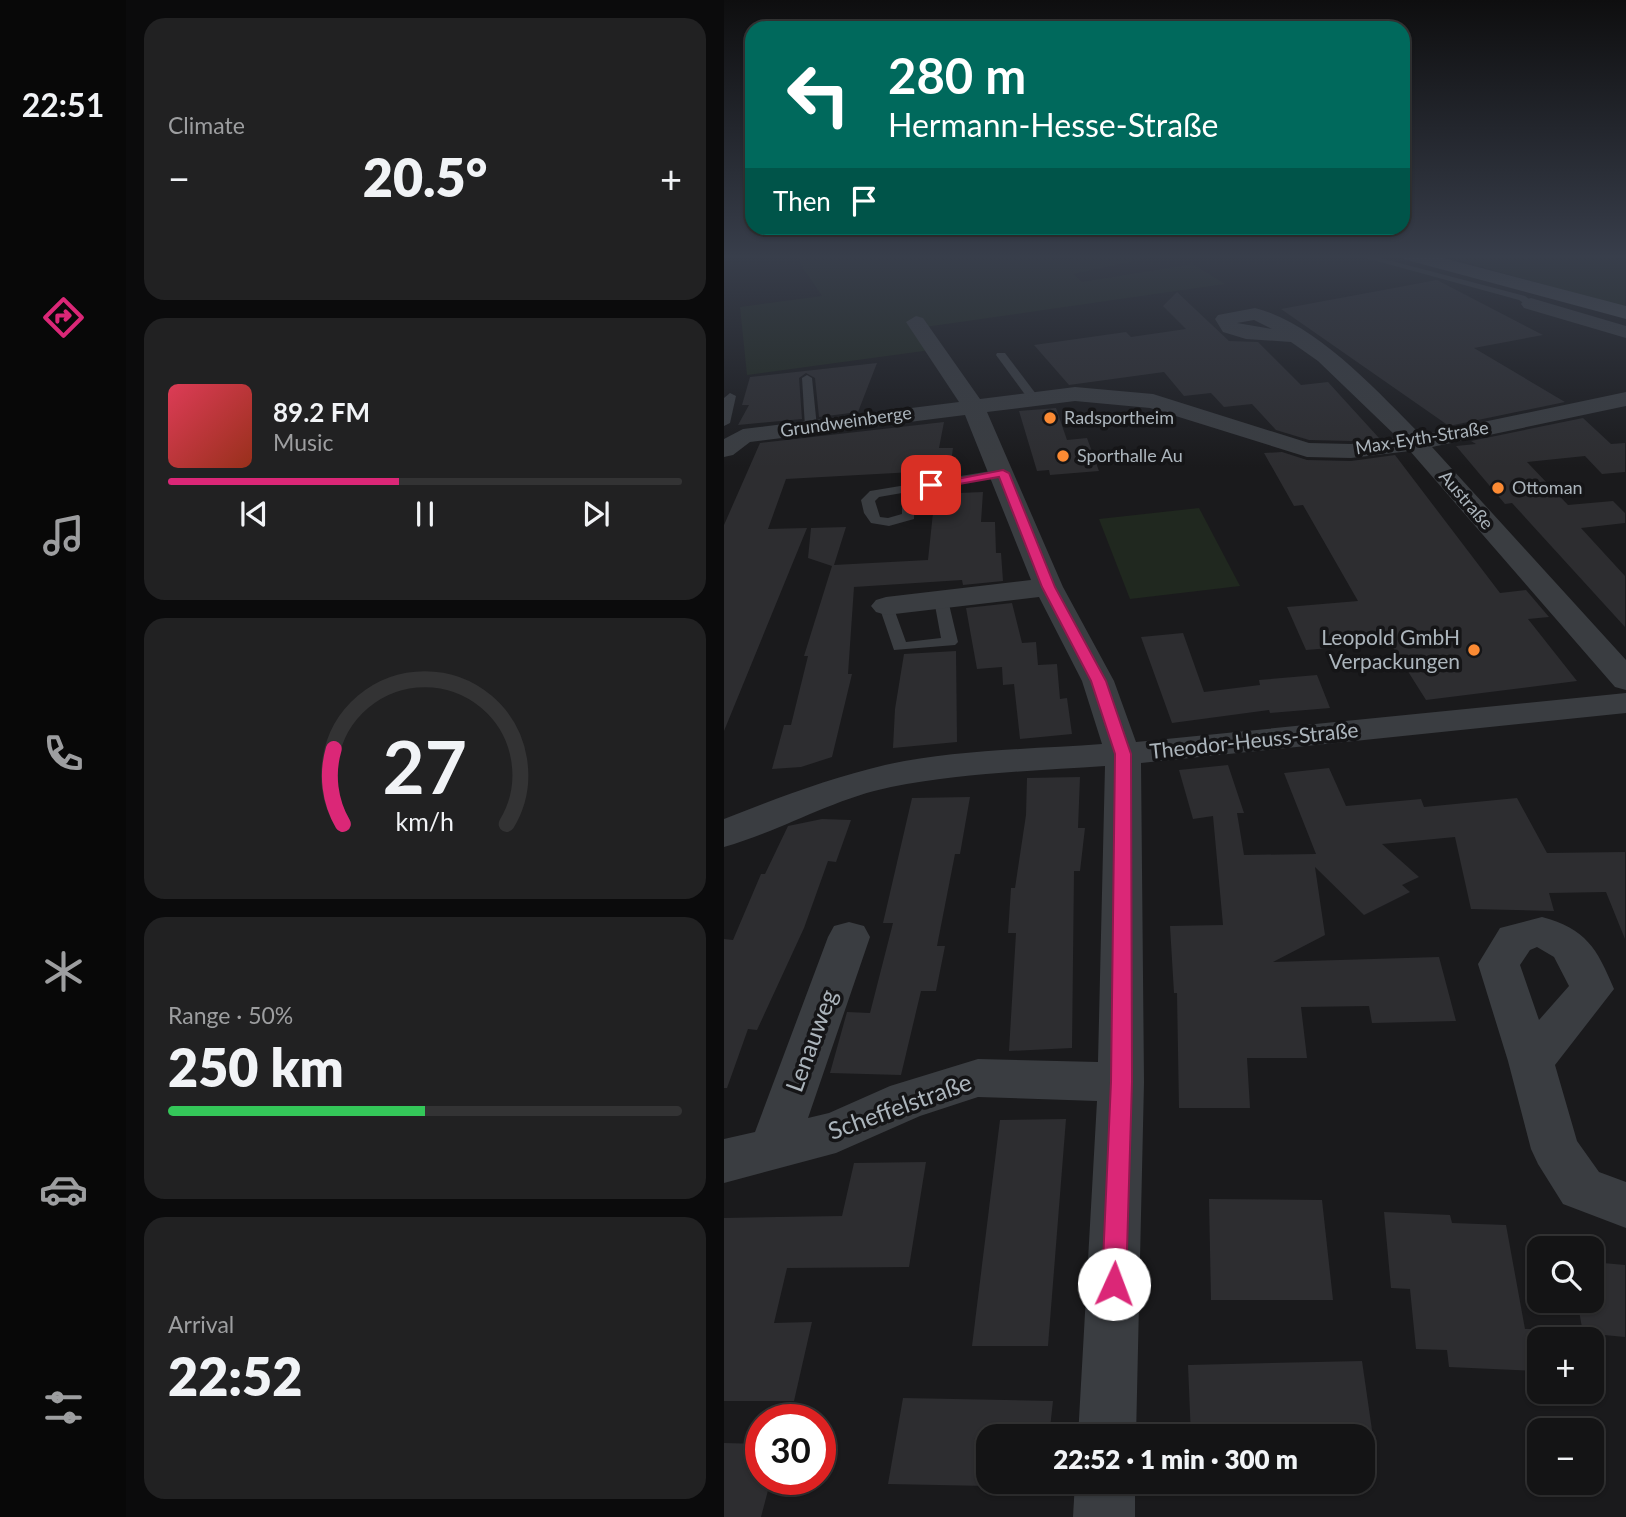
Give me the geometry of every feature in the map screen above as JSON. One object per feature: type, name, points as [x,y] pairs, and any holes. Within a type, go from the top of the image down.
[{"type":"street","points":[[919,326],[973,405],[1048,587],[1098,681],[1123,754],[1121,1082],[1108,1424]]},
{"type":"street","points":[[1604,326],[1625,332]]},
{"type":"street","name":"Austraße","points":[[1292,336],[1325,358],[1416,443],[1625,680]]},
{"type":"street","name":"Max-Eyth-Straße","points":[[973,405],[1075,394],[1121,396],[1153,401],[1307,450],[1351,451],[1416,443],[1625,399]]},
{"type":"street","points":[[1602,404],[1625,418]]},
{"type":"street","name":"Grundweinberge","points":[[726,437],[973,405]]},
{"type":"street","points":[[886,606],[1048,587]]},
{"type":"street","name":"Theodor-Heuss-Straße","points":[[724,834],[799,802],[888,776],[1000,762],[1123,754],[1625,703]]},
{"type":"street","name":"Lenauweg","points":[[774,1146],[849,937]]},
{"type":"street","points":[[1531,1061],[1555,1149],[1581,1188],[1625,1205]]},
{"type":"street","name":"Scheffelstraße","points":[[724,1161],[836,1132],[907,1100],[978,1078],[1121,1082]]},
{"type":"street","points":[[1104,1517],[1105,1494]]},
{"type":"lane","points":[[1001,355],[1033,398]]},
{"type":"lane","points":[[807,378],[811,427]]},
{"type":"lane","points":[[726,437],[730,396]]},
{"type":"lane","points":[[908,489],[1003,473]]},
{"type":"lane","points":[[886,606],[900,647],[950,642],[941,600]]},
{"type":"shaded area","points":[[742,326],[933,326],[918,328],[931,350],[747,375]]},
{"type":"shaded area","points":[[1199,508],[1240,586],[1130,599],[1099,519]]},
{"type":"building","points":[[1183,326],[1213,326],[1229,341],[1258,342],[1301,385],[1328,382],[1379,438],[1351,441],[1309,440],[1276,430],[1252,404],[1224,407],[1211,393],[1184,396],[1164,372],[1069,385],[1034,345],[1126,332],[1131,337],[1186,329]]},
{"type":"building","points":[[1305,326],[1525,326],[1543,335],[1474,348],[1565,402],[1449,426]]},
{"type":"building","points":[[877,363],[858,412],[819,417],[815,378],[806,373],[799,378],[802,419],[738,425],[749,405],[742,405],[750,377]]},
{"type":"building","name":"Sporthalle Au","points":[[1056,408],[1067,440],[1087,438],[1099,471],[1050,475],[1049,470],[1037,471],[1019,411]]},
{"type":"building","points":[[1583,418],[1611,444],[1625,443],[1625,472],[1602,474],[1585,456],[1527,462],[1568,505],[1613,501],[1625,513],[1625,523],[1581,528],[1625,576],[1625,627],[1512,503],[1505,504],[1456,446],[1476,444],[1471,441]]},
{"type":"building","points":[[944,422],[939,448],[953,448],[950,470],[786,479],[768,529],[807,528],[724,731],[724,525],[760,443]]},
{"type":"building","points":[[1282,452],[1307,460],[1351,461],[1395,455],[1500,593],[1526,590],[1549,617],[1528,619],[1577,681],[1426,700],[1390,643],[1306,650],[1287,607],[1358,601],[1303,505],[1294,506],[1264,453]]},
{"type":"building","points":[[983,492],[981,522],[995,522],[996,553],[1001,553],[1003,581],[963,585],[962,580],[854,587],[848,674],[852,674],[832,757],[801,767],[772,769],[784,725],[791,725],[808,656],[804,656],[832,566],[808,558],[811,528],[846,527],[834,565],[928,560],[935,494]]},
{"type":"building","points":[[1012,603],[1022,643],[1036,642],[1038,665],[1057,664],[1060,699],[1067,698],[1072,734],[1020,739],[1014,684],[1003,685],[1002,667],[977,669],[966,608]]},
{"type":"building","points":[[1183,633],[1204,692],[1260,685],[1259,680],[1317,675],[1330,708],[1270,713],[1269,710],[1172,723],[1141,637]]},
{"type":"building","points":[[956,651],[957,742],[893,748],[895,709],[904,654]]},
{"type":"building","points":[[1228,765],[1244,813],[1237,813],[1244,855],[1316,854],[1284,773],[1329,768],[1346,806],[1421,799],[1424,807],[1517,798],[1547,853],[1625,852],[1625,939],[1606,892],[1549,893],[1554,911],[1471,909],[1455,837],[1382,844],[1419,877],[1402,885],[1410,892],[1364,915],[1315,867],[1325,935],[1273,962],[1439,957],[1456,1021],[1372,1023],[1369,1006],[1301,1007],[1307,1058],[1247,1058],[1250,1108],[1179,1108],[1177,993],[1174,993],[1170,926],[1223,925],[1213,816],[1193,819],[1179,770]]},
{"type":"building","points":[[1080,777],[1078,828],[1085,828],[1080,871],[1074,871],[1072,1048],[1009,1051],[1016,933],[1008,933],[1011,888],[1015,888],[1026,815],[1027,778]]},
{"type":"building","points":[[970,797],[960,854],[955,854],[937,946],[945,946],[936,991],[921,991],[901,1075],[830,1073],[847,1012],[870,1013],[893,923],[883,923],[912,798]]},
{"type":"building","points":[[822,819],[851,820],[836,862],[828,861],[804,928],[757,1030],[748,1029],[727,1088],[724,1088],[724,939],[733,940],[761,874],[765,874],[788,826]]},
{"type":"building","points":[[1066,1119],[1048,1346],[972,1346],[1000,1120]]},
{"type":"building","points":[[926,1162],[909,1267],[787,1268],[774,1323],[812,1322],[794,1401],[724,1401],[724,1218],[842,1216],[854,1163]]},
{"type":"building","points":[[1209,1199],[1322,1200],[1333,1300],[1211,1300]]},
{"type":"building","points":[[1384,1212],[1450,1215],[1452,1223],[1506,1225],[1527,1329],[1527,1370],[1449,1367],[1447,1350],[1416,1349],[1410,1289],[1391,1288]]},
{"type":"building","points":[[1604,1263],[1625,1265],[1625,1337],[1604,1335],[1604,1327],[1582,1327],[1579,1313],[1604,1313]]},
{"type":"building","points":[[1362,1361],[1371,1424],[1190,1424],[1188,1365]]},
{"type":"building","points":[[903,1398],[1053,1401],[1050,1424],[976,1424],[976,1486],[888,1484]]},
{"type":"building","points":[[724,1443],[745,1444],[745,1495],[767,1495],[761,1517],[724,1517]]},
{"type":"place","name":"Radsportheim","points":[[1050,418]]},
{"type":"place","name":"Sporthalle Au","points":[[1063,456]]},
{"type":"place","name":"Ottoman","points":[[1498,488]]},
{"type":"place","name":"Leopold GmbH Verpackungen","points":[[1474,650]]},
{"type":"route","points":[[931,485],[1003,473],[1048,587],[1098,681],[1123,754],[1121,1082],[1114,1284]]}]
